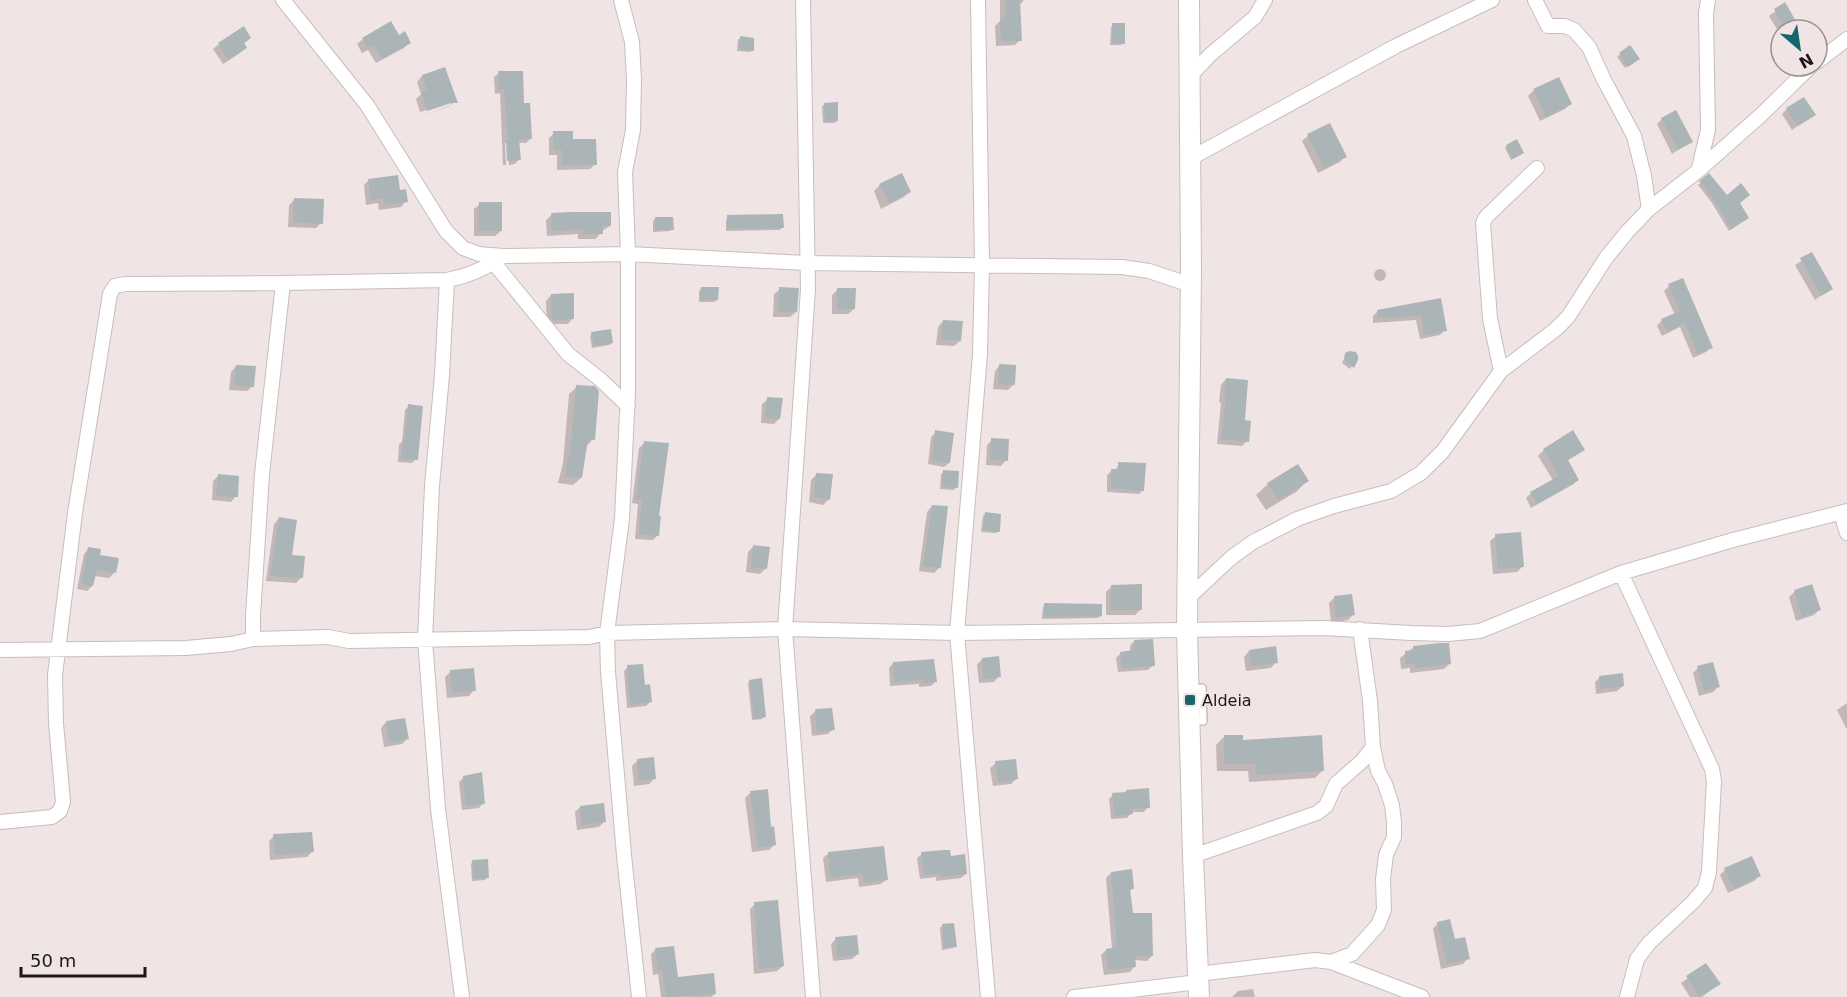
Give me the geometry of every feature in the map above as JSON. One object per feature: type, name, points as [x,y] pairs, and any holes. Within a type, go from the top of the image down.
[{"type":"street","points":[[283,0],[367,105],[446,231],[463,248],[479,254],[499,260],[628,254],[806,262],[1122,267],[1149,271],[1191,285]]},
{"type":"street","points":[[621,0],[632,42],[634,80],[633,130],[625,172],[628,254],[628,406],[622,519],[608,633],[608,672],[639,997]]},
{"type":"street","points":[[804,0],[808,289],[785,629],[813,997]]},
{"type":"street","points":[[978,0],[982,265],[980,354],[957,633],[987,997]]},
{"type":"street","points":[[1189,0],[1191,285],[1187,631],[1198,984]]},
{"type":"street","points":[[1191,75],[1210,55],[1255,17],[1265,0]]},
{"type":"street","points":[[1191,158],[1396,46],[1492,0]]},
{"type":"street","points":[[1535,0],[1548,26],[1565,26],[1574,30],[1589,47],[1634,136],[1649,209]]},
{"type":"street","points":[[1699,170],[1708,130],[1706,13],[1708,0]]},
{"type":"street","points":[[1829,53],[1847,39]]},
{"type":"street","points":[[1187,599],[1232,557],[1253,542],[1297,519],[1334,506],[1391,491],[1421,473],[1443,452],[1501,371],[1515,358],[1556,329],[1568,317],[1606,258],[1627,232],[1649,209],[1699,170],[1799,78]]},
{"type":"street","points":[[1501,371],[1490,319],[1484,223],[1486,217],[1538,168]]},
{"type":"street","points":[[0,822],[52,818],[60,811],[63,802],[56,723],[55,675],[91,403],[110,294],[115,286],[126,284],[447,280],[464,277],[487,268],[499,260]]},
{"type":"street","points":[[499,260],[568,354],[601,380],[628,406]]},
{"type":"street","points":[[447,280],[442,375],[432,486],[425,640],[438,809],[462,997]]},
{"type":"street","points":[[253,639],[262,474],[283,283]]},
{"type":"street","points":[[0,650],[186,648],[297,636],[328,637],[349,641],[425,640],[589,637],[608,633],[785,629],[957,633],[1360,629],[1420,634],[1468,633],[1480,631],[1621,573],[1733,540],[1844,512],[1847,533]]},
{"type":"street","points":[[1621,573],[1712,768],[1714,781],[1709,872],[1705,888],[1637,959],[1627,997]]},
{"type":"street","points":[[1332,962],[1352,954],[1378,925],[1384,910],[1383,879],[1386,855],[1394,837],[1392,805],[1378,771],[1373,747],[1370,701],[1360,629]]},
{"type":"street","points":[[1193,856],[1317,813],[1326,806],[1336,784],[1362,761],[1373,747]]},
{"type":"street","points":[[1074,997],[1198,984],[1315,960],[1332,962],[1422,997]]},
{"type":"building","points":[[1005,0],[1020,0],[1022,41],[1001,41],[1000,19],[1005,19]]},
{"type":"building","points":[[1785,2],[1794,18],[1779,18],[1774,9]]},
{"type":"building","points":[[391,21],[399,35],[405,31],[411,43],[382,59],[374,45],[368,49],[362,38]]},
{"type":"building","points":[[1112,23],[1125,23],[1125,44],[1112,43]]},
{"type":"building","points":[[244,26],[251,38],[244,43],[247,48],[228,60],[218,43]]},
{"type":"building","points":[[740,36],[754,38],[754,51],[739,49]]},
{"type":"building","points":[[1630,45],[1640,59],[1628,67],[1619,53]]},
{"type":"building","points":[[445,67],[458,103],[427,111],[421,92],[427,90],[422,75]]},
{"type":"building","points":[[498,71],[523,71],[524,103],[530,103],[532,139],[519,139],[521,160],[507,161],[506,140],[515,139],[508,139],[504,89],[499,90]]},
{"type":"building","points":[[1559,77],[1572,104],[1546,117],[1533,89]]},
{"type":"building","points":[[1804,97],[1816,115],[1798,126],[1786,108]]},
{"type":"building","points":[[838,102],[838,121],[825,122],[824,103]]},
{"type":"building","points":[[1676,110],[1693,142],[1678,150],[1661,118]]},
{"type":"building","points":[[1330,123],[1347,157],[1324,168],[1307,134]]},
{"type":"building","points":[[553,131],[573,131],[573,139],[596,139],[597,165],[562,165],[562,150],[554,150]]},
{"type":"building","points":[[1517,139],[1524,153],[1513,159],[1506,145]]},
{"type":"building","points":[[902,173],[911,192],[889,203],[879,184]]},
{"type":"building","points":[[1709,173],[1727,195],[1741,183],[1750,195],[1740,203],[1749,218],[1731,229],[1714,200],[1699,181]]},
{"type":"building","points":[[398,175],[400,190],[406,189],[408,202],[384,205],[383,198],[371,200],[368,179]]},
{"type":"building","points":[[294,198],[324,199],[323,224],[293,222]]},
{"type":"building","points":[[479,202],[502,202],[502,231],[479,231]]},
{"type":"building","points":[[611,212],[611,226],[603,226],[603,234],[583,234],[583,229],[552,231],[551,213]]},
{"type":"building","points":[[783,214],[784,228],[727,229],[727,215]]},
{"type":"building","points":[[655,217],[673,217],[674,230],[655,230]]},
{"type":"building","points":[[1812,252],[1833,289],[1821,296],[1800,258]]},
{"type":"building","points":[[1683,278],[1713,348],[1698,354],[1685,323],[1667,332],[1661,319],[1680,311],[1668,284]]},
{"type":"building","points":[[701,287],[719,287],[718,300],[700,300]]},
{"type":"building","points":[[779,287],[799,288],[797,312],[778,312]]},
{"type":"building","points":[[837,288],[856,288],[855,309],[837,309]]},
{"type":"building","points":[[574,293],[574,319],[552,320],[551,294]]},
{"type":"building","points":[[1441,298],[1447,331],[1424,335],[1421,316],[1378,318],[1377,310]]},
{"type":"building","points":[[943,320],[963,321],[961,341],[941,340]]},
{"type":"building","points":[[611,329],[613,343],[594,346],[591,332]]},
{"type":"building","points":[[1356,352],[1358,356],[1354,368],[1344,360],[1345,353]]},
{"type":"building","points":[[999,364],[1016,365],[1015,385],[998,384]]},
{"type":"building","points":[[236,365],[256,366],[254,387],[234,385]]},
{"type":"building","points":[[1226,378],[1248,380],[1245,420],[1251,421],[1249,442],[1221,439]]},
{"type":"building","points":[[576,385],[595,386],[599,391],[595,440],[588,439],[582,478],[565,476],[568,455],[570,456]]},
{"type":"building","points":[[767,397],[783,398],[780,419],[765,418]]},
{"type":"building","points":[[408,404],[423,406],[418,460],[401,458]]},
{"type":"building","points":[[935,430],[954,433],[950,463],[932,460]]},
{"type":"building","points":[[1573,430],[1585,450],[1568,460],[1579,480],[1537,504],[1530,492],[1559,476],[1543,449]]},
{"type":"building","points":[[991,438],[1009,439],[1008,461],[990,460]]},
{"type":"building","points":[[644,441],[669,443],[659,516],[661,516],[659,536],[639,534],[642,499],[636,499]]},
{"type":"building","points":[[1118,462],[1146,463],[1144,491],[1111,488],[1111,469],[1118,469]]},
{"type":"building","points":[[1298,464],[1309,481],[1278,500],[1267,483]]},
{"type":"building","points":[[943,470],[959,471],[958,488],[942,487]]},
{"type":"building","points":[[816,473],[833,474],[830,500],[814,497]]},
{"type":"building","points":[[218,474],[239,476],[238,497],[216,496]]},
{"type":"building","points":[[932,505],[948,506],[941,568],[923,566]]},
{"type":"building","points":[[985,512],[1001,514],[1000,532],[983,530]]},
{"type":"building","points":[[279,517],[297,520],[292,555],[305,556],[303,578],[270,576]]},
{"type":"building","points":[[1521,532],[1524,567],[1498,569],[1495,534]]},
{"type":"building","points":[[753,545],[770,547],[767,569],[751,567]]},
{"type":"building","points":[[88,547],[101,549],[100,555],[119,558],[116,573],[97,570],[93,586],[82,584]]},
{"type":"building","points":[[1142,584],[1142,610],[1111,610],[1111,585]]},
{"type":"building","points":[[1812,584],[1821,610],[1802,617],[1794,590]]},
{"type":"building","points":[[1352,594],[1355,615],[1336,618],[1334,596]]},
{"type":"building","points":[[1044,603],[1102,604],[1102,616],[1044,617]]},
{"type":"building","points":[[1153,639],[1155,666],[1122,668],[1120,652],[1134,650],[1134,640]]},
{"type":"building","points":[[1449,643],[1451,664],[1415,668],[1415,663],[1406,664],[1405,651],[1413,650],[1413,646]]},
{"type":"building","points":[[1276,646],[1278,663],[1251,666],[1249,650]]},
{"type":"building","points":[[999,656],[1001,677],[984,679],[982,658]]},
{"type":"building","points":[[934,659],[937,682],[923,683],[923,680],[894,682],[893,662]]},
{"type":"building","points":[[1713,662],[1720,687],[1704,691],[1697,666]]},
{"type":"building","points":[[643,664],[645,685],[650,684],[652,702],[630,705],[627,665]]},
{"type":"building","points":[[474,668],[476,691],[452,693],[450,670]]},
{"type":"building","points":[[1623,673],[1624,686],[1600,689],[1599,676]]},
{"type":"building","points":[[762,678],[766,717],[754,719],[749,680]]},
{"type":"building","points":[[832,708],[835,730],[817,732],[815,709]]},
{"type":"building","points":[[405,718],[409,739],[389,743],[386,721]]},
{"type":"building","points":[[1224,735],[1243,735],[1243,740],[1322,735],[1324,771],[1256,775],[1256,764],[1224,764]]},
{"type":"building","points":[[654,757],[656,779],[639,781],[637,759]]},
{"type":"building","points":[[1016,759],[1018,779],[998,782],[995,761]]},
{"type":"building","points":[[482,772],[485,804],[466,806],[463,776]]},
{"type":"building","points":[[1149,788],[1150,808],[1132,809],[1133,814],[1115,816],[1112,793]]},
{"type":"building","points":[[768,789],[771,827],[774,826],[776,845],[758,848],[750,791]]},
{"type":"building","points":[[604,803],[606,822],[582,825],[580,806]]},
{"type":"building","points":[[312,832],[314,852],[275,855],[273,834]]},
{"type":"building","points":[[884,846],[888,880],[864,883],[863,874],[830,878],[828,852]]},
{"type":"building","points":[[950,850],[951,856],[965,854],[967,874],[941,877],[940,873],[924,875],[921,852]]},
{"type":"building","points":[[1752,856],[1761,876],[1734,889],[1724,868]]},
{"type":"building","points":[[488,859],[489,878],[474,879],[472,860]]},
{"type":"building","points":[[1132,869],[1134,889],[1130,889],[1133,913],[1152,913],[1153,956],[1135,956],[1136,967],[1108,970],[1106,949],[1117,947],[1111,872]]},
{"type":"building","points":[[778,900],[784,966],[759,969],[754,902]]},
{"type":"building","points":[[1450,919],[1455,939],[1465,937],[1470,959],[1447,964],[1437,922]]},
{"type":"building","points":[[954,923],[957,947],[944,948],[942,924]]},
{"type":"building","points":[[857,935],[859,954],[838,957],[835,937]]},
{"type":"building","points":[[674,946],[678,977],[714,973],[716,994],[666,997],[662,970],[658,971],[655,948]]},
{"type":"building","points":[[1706,963],[1721,984],[1699,997],[1686,976]]},
{"type":"place","name":"Aldeia","points":[[1190,700]]}]
